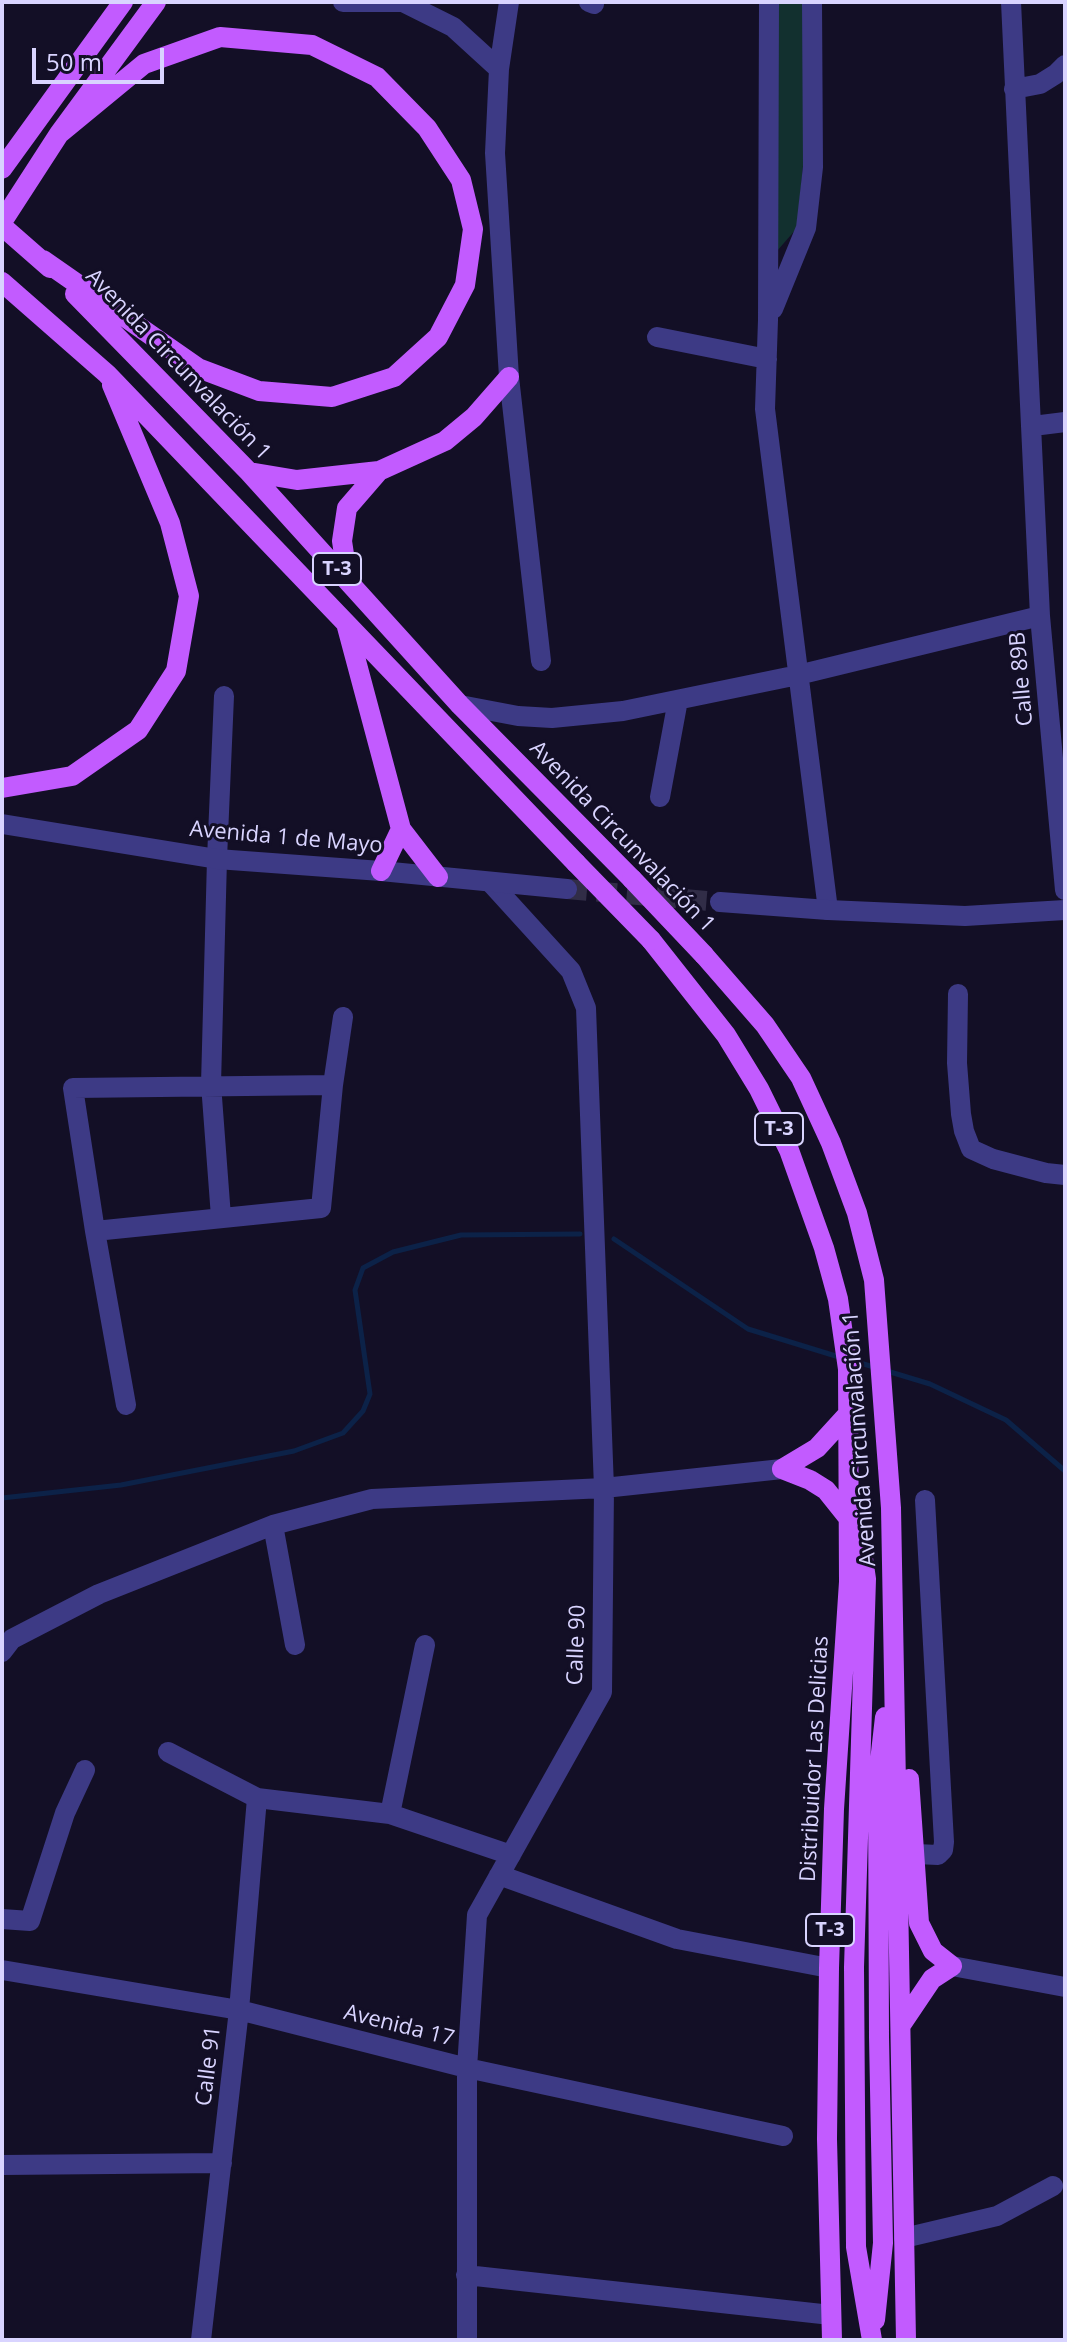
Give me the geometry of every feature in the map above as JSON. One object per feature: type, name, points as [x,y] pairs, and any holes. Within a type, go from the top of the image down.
[{"type":"main road","points":[[2,169],[123,2]]},
{"type":"main road","points":[[2,224],[59,134],[156,2]]},
{"type":"main road","points":[[43,260],[198,368],[259,391],[332,397],[394,377],[438,337],[465,285],[473,229],[461,180],[427,128],[377,77],[312,45],[220,37],[144,64],[59,134]]},
{"type":"main road","name":"Avenida Circunvalación 1","points":[[2,224],[43,260],[249,472],[460,705],[704,955],[772,1036],[801,1078],[831,1143],[857,1213],[874,1280],[891,1508],[893,1636]]},
{"type":"main road","name":"Avenida Circunvalación 1","points":[[5,285],[107,374],[651,940],[726,1035],[759,1089],[789,1150],[824,1248],[838,1299],[848,1369],[850,1468]]},
{"type":"main road","points":[[2,788],[72,776],[138,730],[176,671],[189,596],[170,523],[107,374]]},
{"type":"main road","points":[[249,472],[297,480],[379,471],[445,441],[474,417],[509,377]]},
{"type":"main road","points":[[348,581],[342,541],[347,508],[379,471]]},
{"type":"main road","points":[[345,623],[401,829],[438,877]]},
{"type":"main road","points":[[381,871],[401,829]]},
{"type":"main road","points":[[782,1469],[817,1448],[849,1413]]},
{"type":"main road","points":[[850,1468],[866,1579],[854,1967],[856,2247],[872,2340]]},
{"type":"main road","name":"Distribuidor Las Delicias","points":[[832,2340],[827,2139],[829,1968],[834,1809],[849,1582],[850,1468]]},
{"type":"main road","points":[[782,1469],[826,1490],[850,1520]]},
{"type":"main road","points":[[893,1636],[916,1854],[919,1923],[933,1951],[952,1966],[932,1979],[901,2025]]},
{"type":"main road","points":[[872,2340],[883,2243],[878,1779],[893,1636]]},
{"type":"main road","name":"T-3","points":[[893,1636],[906,2340]]},
{"type":"street","points":[[343,2],[408,3],[453,27],[499,69]]},
{"type":"street","points":[[509,2],[499,69],[495,153],[509,377],[541,661]]},
{"type":"street","points":[[769,2],[765,409],[828,910]]},
{"type":"street","points":[[768,320],[806,228],[813,167],[812,2]]},
{"type":"street","points":[[1011,2],[1040,616]]},
{"type":"street","points":[[1014,89],[1040,84],[1065,65]]},
{"type":"street","points":[[657,337],[767,359]]},
{"type":"street","points":[[1033,426],[1065,422]]},
{"type":"street","name":"Calle 89B","points":[[460,705],[518,716],[552,718],[623,711],[798,675],[1040,616],[1065,890]]},
{"type":"street","points":[[221,1217],[211,1084],[224,696]]},
{"type":"street","points":[[660,797],[678,700]]},
{"type":"street","name":"Avenida 1 de Mayo","points":[[2,824],[217,859],[567,889]]},
{"type":"street","name":"Calle 90","points":[[467,2340],[467,2068],[477,1915],[602,1692],[604,1488],[586,1008],[571,971],[490,882]]},
{"type":"street","points":[[720,902],[965,916],[1065,910]]},
{"type":"street","points":[[958,994],[957,1063],[961,1114],[967,1142],[979,1154],[993,1159],[1065,1175]]},
{"type":"street","points":[[95,1231],[321,1208],[343,1017]]},
{"type":"street","points":[[126,1405],[73,1088],[211,1084],[333,1085]]},
{"type":"street","points":[[2,1652],[12,1639],[99,1594],[273,1525],[372,1499],[604,1488],[782,1469]]},
{"type":"street","points":[[916,1854],[938,1855],[943,1850],[944,1842],[925,1500]]},
{"type":"street","points":[[273,1525],[295,1645]]},
{"type":"street","points":[[390,1814],[425,1645]]},
{"type":"street","points":[[168,1752],[257,1798],[390,1814],[511,1855]]},
{"type":"street","points":[[2,1919],[30,1921],[65,1813],[85,1770]]},
{"type":"street","name":"Calle 91","points":[[201,2340],[239,2010],[257,1798]]},
{"type":"street","points":[[499,1875],[677,1939],[829,1968]]},
{"type":"street","points":[[952,1966],[1065,1987]]},
{"type":"street","name":"Avenida 17","points":[[2,1970],[239,2010],[467,2068],[783,2136]]},
{"type":"street","points":[[2,2165],[222,2163]]},
{"type":"street","points":[[904,2238],[997,2216],[1053,2186]]},
{"type":"street","points":[[466,2275],[831,2315]]},
{"type":"green space","points":[[776,2],[805,2],[805,145],[797,228],[777,251]]},
{"type":"waterway","points":[[2,1498],[121,1485],[294,1451],[343,1433],[363,1411],[370,1394],[355,1290],[363,1268],[393,1252],[461,1235],[580,1234]]},
{"type":"waterway","points":[[614,1239],[748,1329],[839,1357]]},
{"type":"waterway","points":[[853,1361],[874,1367]]},
{"type":"waterway","points":[[887,1371],[930,1384],[1006,1420],[1065,1471]]},
{"type":"tunnel","points":[[567,889],[720,902]]}]
